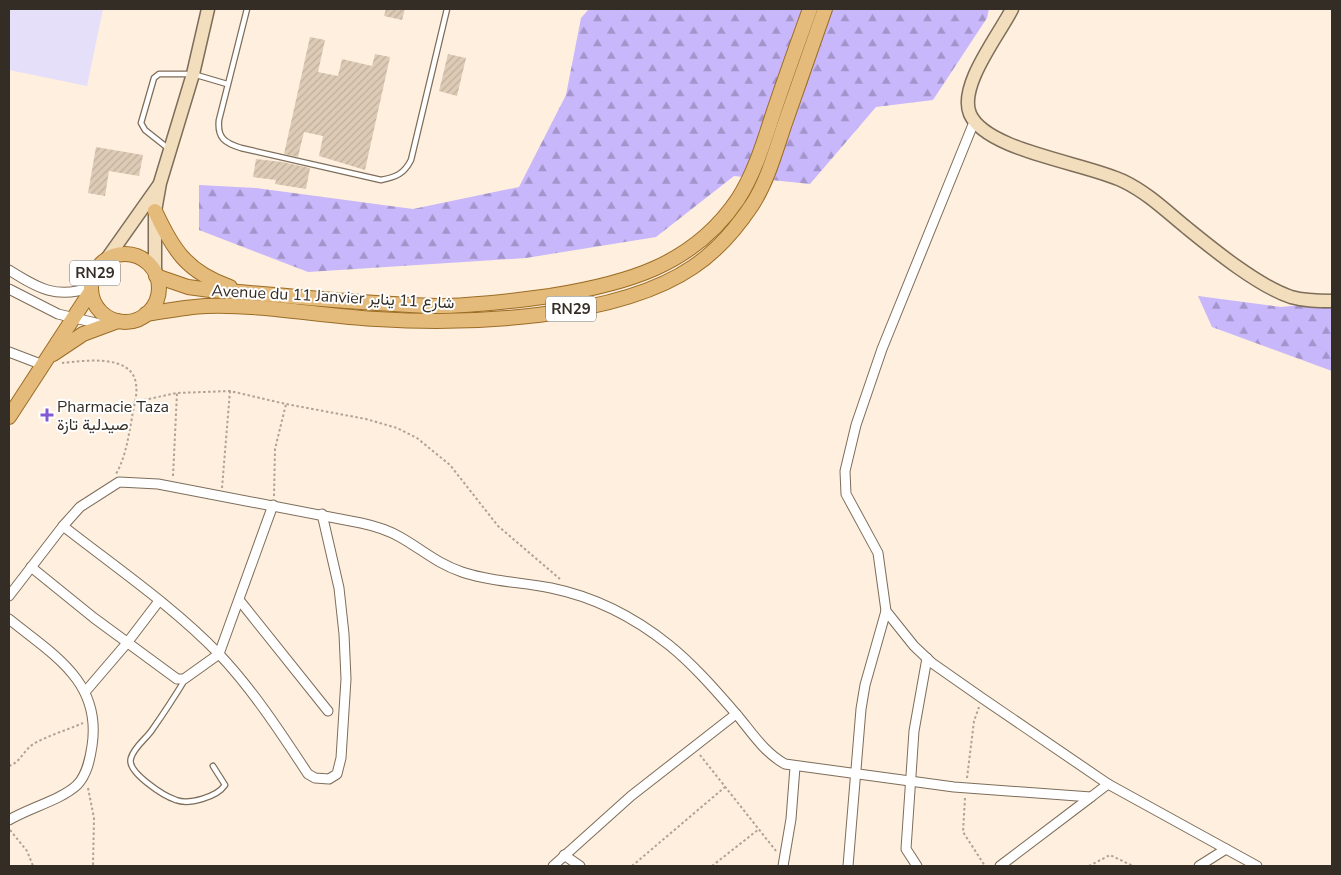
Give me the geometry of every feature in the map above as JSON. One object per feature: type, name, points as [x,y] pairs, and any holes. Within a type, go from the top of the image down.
[{"type":"main road","name":"Avenue du 11 Janvier شارع 11 يناير","points":[[156,274],[188,286],[389,304],[437,306],[481,304],[577,292],[622,282],[660,267],[689,250],[717,224],[738,199],[763,145],[810,9]]},
{"type":"main road","name":"Avenue du 11 Janvier شارع 11 يناير","points":[[146,314],[191,308],[244,307],[375,319],[434,322],[478,320],[526,316],[589,305],[624,298],[663,284],[692,268],[712,252],[743,219],[754,203],[772,161],[825,9]]},
{"type":"main road","points":[[155,211],[169,241],[188,264],[217,283],[245,292]]},
{"type":"main road","name":"RN29","points":[[9,417],[91,289],[97,269],[106,260],[114,256],[133,256],[149,265],[156,274]]},
{"type":"main road","points":[[146,314],[158,297],[156,274]]},
{"type":"main road","name":"RN29","points":[[91,289],[99,311],[111,323]]},
{"type":"main road","name":"RN29","points":[[46,361],[83,334],[111,323],[138,320],[146,314]]},
{"type":"street","points":[[156,274],[155,211],[160,183],[193,74],[208,9]]},
{"type":"street","points":[[1012,9],[970,85],[968,107],[974,122],[989,136],[1106,173],[1138,189],[1246,272],[1278,291],[1305,300],[1332,300]]},
{"type":"street","points":[[848,866],[855,773],[865,685],[886,611],[878,553],[846,494],[845,471],[856,425],[882,349],[974,122]]},
{"type":"street","points":[[106,260],[160,183]]},
{"type":"street","points":[[9,270],[26,281],[54,293],[66,294],[91,289]]},
{"type":"street","points":[[9,289],[43,308],[71,319],[111,323]]},
{"type":"street","points":[[9,352],[46,361]]},
{"type":"street","points":[[9,596],[80,507],[120,482],[140,482],[173,486],[222,495],[322,514],[383,529],[401,537],[440,564],[465,573],[551,588],[580,595],[611,607],[640,624],[671,646],[736,714],[769,753],[785,764],[795,767],[966,788],[1091,798]]},
{"type":"street","points":[[31,568],[127,643],[177,679],[187,677],[202,664],[219,654],[240,601],[273,505]]},
{"type":"street","points":[[63,526],[159,601],[219,654],[264,711],[308,774],[321,779],[334,778],[341,758],[346,679],[339,588],[322,514]]},
{"type":"street","points":[[85,692],[127,643],[159,601]]},
{"type":"street","points":[[240,601],[328,711]]},
{"type":"street","points":[[886,611],[927,658],[982,698],[1108,784],[1257,866]]},
{"type":"street","points":[[9,619],[65,665],[78,679],[85,692],[92,719],[93,739],[90,760],[85,774],[78,784],[68,792],[9,820]]},
{"type":"street","points":[[917,866],[906,849],[914,732],[927,658]]},
{"type":"street","points":[[553,866],[564,854],[631,796],[736,714]]},
{"type":"street","points":[[784,864],[791,819],[795,767]]},
{"type":"street","points":[[1000,866],[1108,784]]},
{"type":"street","points":[[1199,866],[1226,849]]},
{"type":"street","points":[[564,854],[580,866]]},
{"type":"lane","points":[[247,9],[227,84],[218,128],[224,141],[241,148],[365,178],[381,180],[395,178],[406,170],[410,160],[447,9]]},
{"type":"lane","points":[[171,151],[145,130],[141,123],[151,85],[159,74],[193,74],[227,84]]},
{"type":"lane","points":[[187,677],[151,732],[130,758],[131,765],[135,773],[152,786],[175,800],[186,802],[222,790],[225,785],[224,780],[213,766]]},
{"type":"path","points":[[46,361],[98,360],[113,362],[122,366],[134,377],[137,388],[125,454],[113,478]]},
{"type":"path","points":[[134,402],[177,394],[230,390],[286,404],[366,419],[397,428],[418,438],[450,464],[498,526],[564,582]]},
{"type":"path","points":[[222,495],[230,390]]},
{"type":"path","points":[[173,486],[177,394]]},
{"type":"path","points":[[273,505],[275,448],[286,404]]},
{"type":"path","points":[[982,698],[974,721],[963,832],[985,866]]},
{"type":"path","points":[[9,766],[18,762],[27,749],[35,743],[92,719]]},
{"type":"path","points":[[694,747],[726,786],[784,864]]},
{"type":"path","points":[[85,774],[94,818],[94,866]]},
{"type":"path","points":[[632,866],[726,786]]},
{"type":"path","points":[[9,828],[27,851],[33,866]]},
{"type":"path","points":[[712,866],[759,829]]},
{"type":"path","points":[[1089,866],[1110,854],[1133,866]]},
{"type":"green space","points":[[589,9],[989,9],[987,18],[933,100],[876,107],[810,184],[734,176],[656,237],[526,258],[308,272],[199,230],[199,185],[256,188],[413,209],[519,187],[566,95],[581,18]]},
{"type":"green space","points":[[1198,296],[1281,307],[1332,302],[1332,371],[1212,327]]},
{"type":"shaded area","points":[[9,9],[103,9],[87,86],[9,70]]},
{"type":"building","points":[[386,9],[405,9],[402,20],[384,16]]},
{"type":"building","points":[[310,37],[325,40],[318,72],[338,76],[342,59],[372,66],[375,54],[390,57],[365,170],[319,156],[323,136],[304,132],[298,157],[284,154]]},
{"type":"building","points":[[448,54],[466,58],[457,96],[439,91]]},
{"type":"building","points":[[96,147],[143,155],[139,176],[109,171],[105,196],[88,193]]},
{"type":"building","points":[[256,159],[310,168],[306,189],[275,184],[276,180],[253,177]]},
{"type":"place","name":"Pharmacie Taza صيدلية تازة","points":[[47,415]]}]
